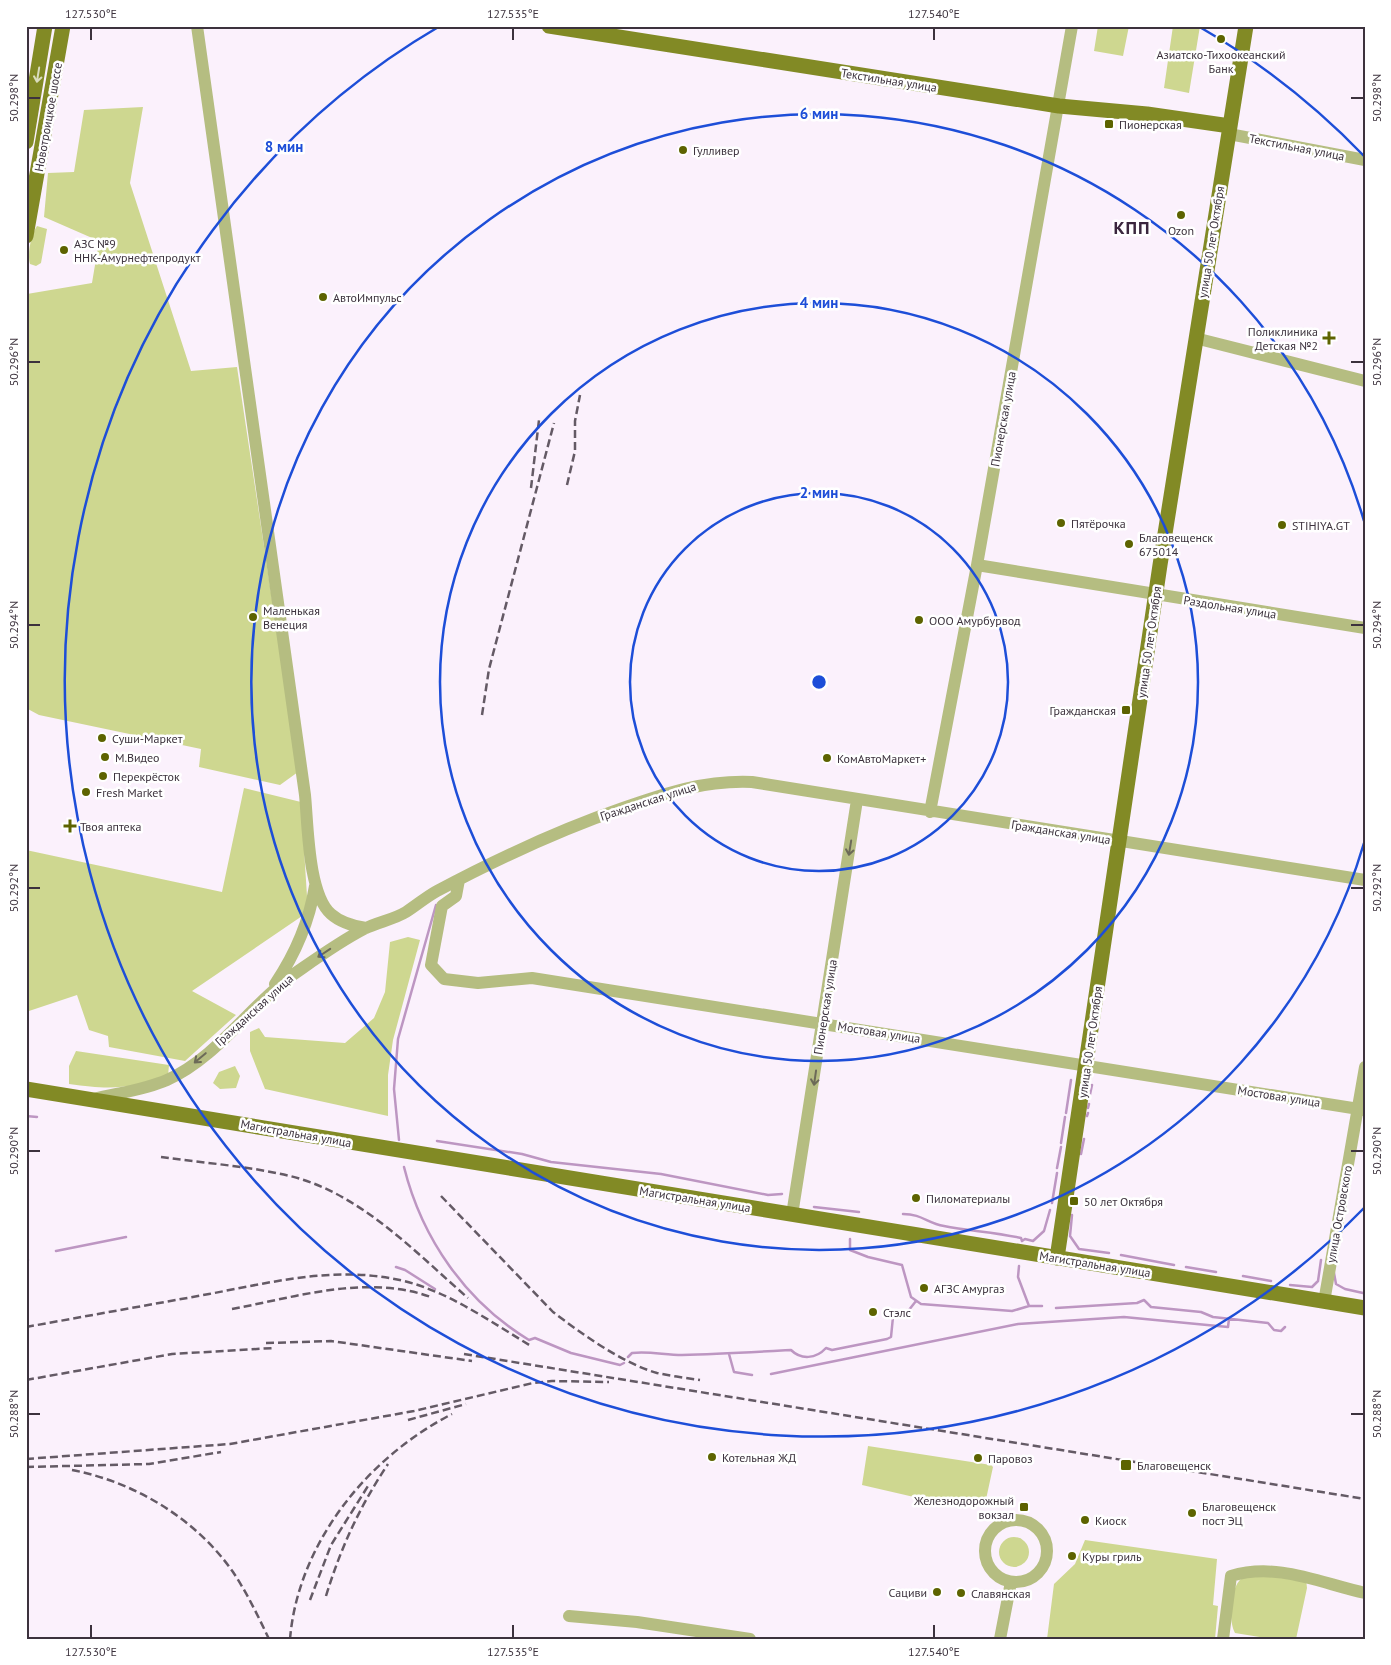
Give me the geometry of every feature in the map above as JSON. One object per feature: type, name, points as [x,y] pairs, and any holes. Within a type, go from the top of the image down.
[{"type":"main road","name":"Новотроицкое шоссе","points":[[26,142],[45,26]]},
{"type":"main road","name":"Новотроицкое шоссе","points":[[26,236],[63,26]]},
{"type":"main road","name":"Текстильная улица","points":[[549,26],[1059,106],[1147,114],[1229,130]]},
{"type":"main road","name":"улица 50 лет Октября","points":[[1057,1258],[1195,338],[1246,26]]},
{"type":"main road","name":"Магистральная улица","points":[[26,1089],[1365,1308]]},
{"type":"street","points":[[198,26],[305,795],[315,886],[311,913],[302,938],[288,966],[265,998]]},
{"type":"street","name":"Пионерская улица","points":[[930,812],[977,565],[1072,26]]},
{"type":"street","name":"Текстильная улица","points":[[1229,130],[1365,160]]},
{"type":"street","points":[[1195,338],[1365,381]]},
{"type":"street","name":"Раздольная улица","points":[[977,565],[1365,628]]},
{"type":"street","name":"Гражданская улица","points":[[94,1099],[141,1089],[167,1080],[189,1067],[292,975],[366,928],[405,912],[474,870],[577,824],[679,788],[702,784],[729,781],[752,782],[930,812],[1365,880]]},
{"type":"street","name":"Пионерская улица","points":[[792,1215],[857,800]]},
{"type":"street","name":"Мостовая улица","points":[[459,880],[456,896],[442,906],[432,965],[444,979],[478,983],[532,978],[1362,1109]]},
{"type":"street","points":[[315,886],[322,902],[330,913],[345,923],[366,928]]},
{"type":"street","name":"улица Островского","points":[[1324,1302],[1362,1109],[1365,1067]]},
{"type":"street","points":[[1008,1520],[1021,1520],[1032,1524],[1041,1532],[1046,1543],[1047,1556],[1043,1567],[1034,1576],[1023,1581],[1011,1582],[999,1577],[990,1569],[985,1558],[984,1546],[989,1534],[997,1525],[1008,1520]]},
{"type":"street","points":[[1223,1639],[1231,1576],[1249,1570],[1270,1570],[1365,1592]]},
{"type":"street","points":[[1000,1639],[1011,1582]]},
{"type":"street","points":[[569,1616],[637,1622],[750,1639]]},
{"type":"green space","points":[[1098,26],[1129,26],[1123,56],[1094,51]]},
{"type":"green space","points":[[1173,26],[1200,26],[1189,93],[1164,88]]},
{"type":"green space","points":[[143,107],[130,183],[191,371],[237,367],[298,772],[280,785],[199,767],[201,749],[39,715],[26,708],[26,299],[27,294],[92,283],[99,241],[44,217],[48,173],[74,172],[84,110]]},
{"type":"green space","points":[[37,226],[47,229],[41,263],[36,266],[30,264],[29,250],[31,239]]},
{"type":"green space","points":[[244,788],[301,802],[308,912],[192,991],[236,1015],[185,1061],[109,1047],[108,1036],[89,1030],[77,995],[26,1012],[26,850],[222,892]]},
{"type":"green space","points":[[408,937],[420,940],[393,1040],[388,1075],[388,1116],[265,1089],[250,1051],[250,1032],[259,1028],[265,1037],[345,1043],[374,1018],[385,992],[390,942]]},
{"type":"green space","points":[[76,1051],[169,1065],[168,1076],[142,1084],[108,1088],[69,1084],[69,1066]]},
{"type":"green space","points":[[235,1066],[240,1076],[236,1088],[220,1089],[213,1083],[219,1072]]},
{"type":"green space","points":[[868,1446],[991,1465],[993,1467],[985,1504],[980,1506],[927,1500],[862,1485]]},
{"type":"green space","points":[[1014,1537],[1025,1541],[1029,1552],[1025,1563],[1014,1567],[1003,1563],[999,1552],[1003,1541]]},
{"type":"green space","points":[[1085,1540],[1217,1559],[1213,1605],[1218,1606],[1215,1639],[1047,1639],[1054,1584],[1075,1564]]},
{"type":"green space","points":[[1253,1574],[1306,1579],[1307,1588],[1296,1639],[1272,1639],[1235,1633],[1231,1621],[1231,1604],[1235,1589],[1242,1578]]},
{"type":"waterway","points":[[399,1140],[394,1089],[398,1039],[436,905]]},
{"type":"waterway","points":[[1066,1113],[1071,1080]]},
{"type":"waterway","points":[[1089,1099],[1092,1085]]},
{"type":"waterway","points":[[1088,1108],[1089,1104]]},
{"type":"waterway","points":[[26,1116],[37,1117]]},
{"type":"waterway","points":[[1061,1143],[1065,1117]]},
{"type":"waterway","points":[[1081,1154],[1084,1139]]},
{"type":"waterway","points":[[437,1141],[522,1154],[551,1162],[661,1174],[768,1195],[782,1194]]},
{"type":"waterway","points":[[1057,1168],[1061,1147]]},
{"type":"waterway","points":[[404,1167],[422,1219],[435,1243],[467,1288],[485,1307],[506,1325],[529,1340],[535,1338],[571,1353],[620,1365],[624,1363]]},
{"type":"waterway","points":[[1052,1203],[1057,1173]]},
{"type":"waterway","points":[[814,1207],[859,1212]]},
{"type":"waterway","points":[[903,1214],[915,1215],[944,1226],[1011,1236],[1021,1238],[1022,1241],[1025,1239],[1033,1241],[1044,1231],[1050,1210]]},
{"type":"waterway","points":[[1072,1215],[1070,1236],[1079,1249],[1109,1253]]},
{"type":"waterway","points":[[56,1251],[126,1237]]},
{"type":"waterway","points":[[850,1239],[850,1250],[868,1257],[902,1265],[911,1297],[921,1304],[1012,1311],[1029,1306]]},
{"type":"waterway","points":[[1121,1255],[1174,1265]]},
{"type":"waterway","points":[[1290,1285],[1312,1287],[1318,1281],[1321,1260]]},
{"type":"waterway","points":[[1019,1266],[1018,1277],[1029,1306],[1042,1306]]},
{"type":"waterway","points":[[396,1267],[405,1270],[435,1289]]},
{"type":"waterway","points":[[1186,1267],[1216,1272]]},
{"type":"waterway","points":[[1334,1273],[1336,1284],[1345,1289],[1363,1293]]},
{"type":"waterway","points":[[1243,1276],[1271,1281]]},
{"type":"waterway","points":[[1056,1308],[1137,1303],[1144,1300],[1151,1307],[1201,1312],[1213,1317],[1268,1323],[1274,1330],[1281,1331],[1285,1327]]},
{"type":"waterway","points":[[628,1357],[632,1353],[682,1355],[791,1350],[799,1355],[808,1357],[818,1354],[826,1348],[832,1350],[891,1337],[893,1317],[905,1315],[916,1301]]},
{"type":"waterway","points":[[771,1374],[1018,1324],[1124,1317],[1228,1327],[1229,1319]]},
{"type":"waterway","points":[[729,1354],[734,1372],[752,1375]]},
{"type":"railway","points":[[567,485],[575,451],[575,421],[580,395]]},
{"type":"railway","points":[[531,488],[539,420]]},
{"type":"railway","points":[[482,715],[489,669],[554,423]]},
{"type":"railway","points":[[161,1157],[258,1170],[290,1176],[316,1184],[340,1196],[385,1226],[468,1298]]},
{"type":"railway","points":[[441,1196],[553,1312],[603,1347],[630,1362],[657,1373],[700,1380]]},
{"type":"railway","points":[[26,1327],[281,1280],[330,1275],[355,1275],[379,1276],[404,1281],[437,1292],[531,1346]]},
{"type":"railway","points":[[232,1309],[306,1294],[357,1288],[382,1287],[406,1290],[431,1297]]},
{"type":"railway","points":[[266,1343],[331,1341],[472,1361]]},
{"type":"railway","points":[[26,1380],[172,1354],[274,1348]]},
{"type":"railway","points":[[464,1354],[1365,1499]]},
{"type":"railway","points":[[26,1459],[230,1444],[414,1411],[533,1383],[552,1381],[609,1382]]},
{"type":"railway","points":[[408,1420],[466,1404]]},
{"type":"railway","points":[[290,1639],[296,1604],[307,1569],[323,1537],[342,1507],[366,1479],[392,1454],[421,1432],[452,1414]]},
{"type":"railway","points":[[26,1467],[149,1464],[221,1452]]},
{"type":"railway","points":[[326,1596],[352,1527],[388,1464]]},
{"type":"railway","points":[[72,1470],[119,1484],[141,1494],[162,1506],[201,1535],[233,1572],[248,1596],[269,1639]]},
{"type":"railway","points":[[310,1600],[331,1545],[368,1486]]},
{"type":"place","name":"Азиатско-Тихоокеанский Банк","points":[[1221,39]]},
{"type":"place","name":"Пионерская","points":[[1109,124]]},
{"type":"place","name":"Гулливер","points":[[683,150]]},
{"type":"place","name":"Ozon","points":[[1181,215]]},
{"type":"place","name":"АЗС №9 ННК-Амурнефтепродукт","points":[[64,250]]},
{"type":"place","name":"АвтоИмпульс","points":[[323,297]]},
{"type":"place","name":"Поликлиника Детская №2","points":[[1329,338]]},
{"type":"place","name":"Пятёрочка","points":[[1061,523]]},
{"type":"place","name":"STIHIYA.GT","points":[[1282,525]]},
{"type":"place","name":"Благовещенск 675014","points":[[1129,544]]},
{"type":"place","name":"Маленькая Венеция","points":[[253,617]]},
{"type":"place","name":"ООО Амурбурвод","points":[[919,620]]},
{"type":"place","name":"Гражданская","points":[[1126,710]]},
{"type":"place","name":"Суши-Маркет","points":[[102,738]]},
{"type":"place","name":"М.Видео","points":[[105,757]]},
{"type":"place","name":"КомАвтоМаркет+","points":[[827,758]]},
{"type":"place","name":"Перекрёсток","points":[[103,776]]},
{"type":"place","name":"Fresh Market","points":[[86,792]]},
{"type":"place","name":"Твоя аптека","points":[[70,826]]},
{"type":"place","name":"Пиломатериалы","points":[[916,1198]]},
{"type":"place","name":"50 лет Октября","points":[[1074,1201]]},
{"type":"place","name":"АГЗС Амургаз","points":[[924,1288]]},
{"type":"place","name":"Стэлс","points":[[873,1312]]},
{"type":"place","name":"Котельная ЖД","points":[[712,1457]]},
{"type":"place","name":"Паровоз","points":[[978,1458]]},
{"type":"place","name":"Благовещенск","points":[[1126,1465]]},
{"type":"place","name":"Железнодорожный вокзал","points":[[1024,1507]]},
{"type":"place","name":"Благовещенск пост ЭЦ","points":[[1192,1513]]},
{"type":"place","name":"Киоск","points":[[1085,1520]]},
{"type":"place","name":"Куры гриль","points":[[1072,1556]]},
{"type":"place","name":"Сациви","points":[[937,1592]]},
{"type":"place","name":"Славянская","points":[[961,1593]]},
{"type":"district","name":"КПП","points":[[1132,227]]}]
